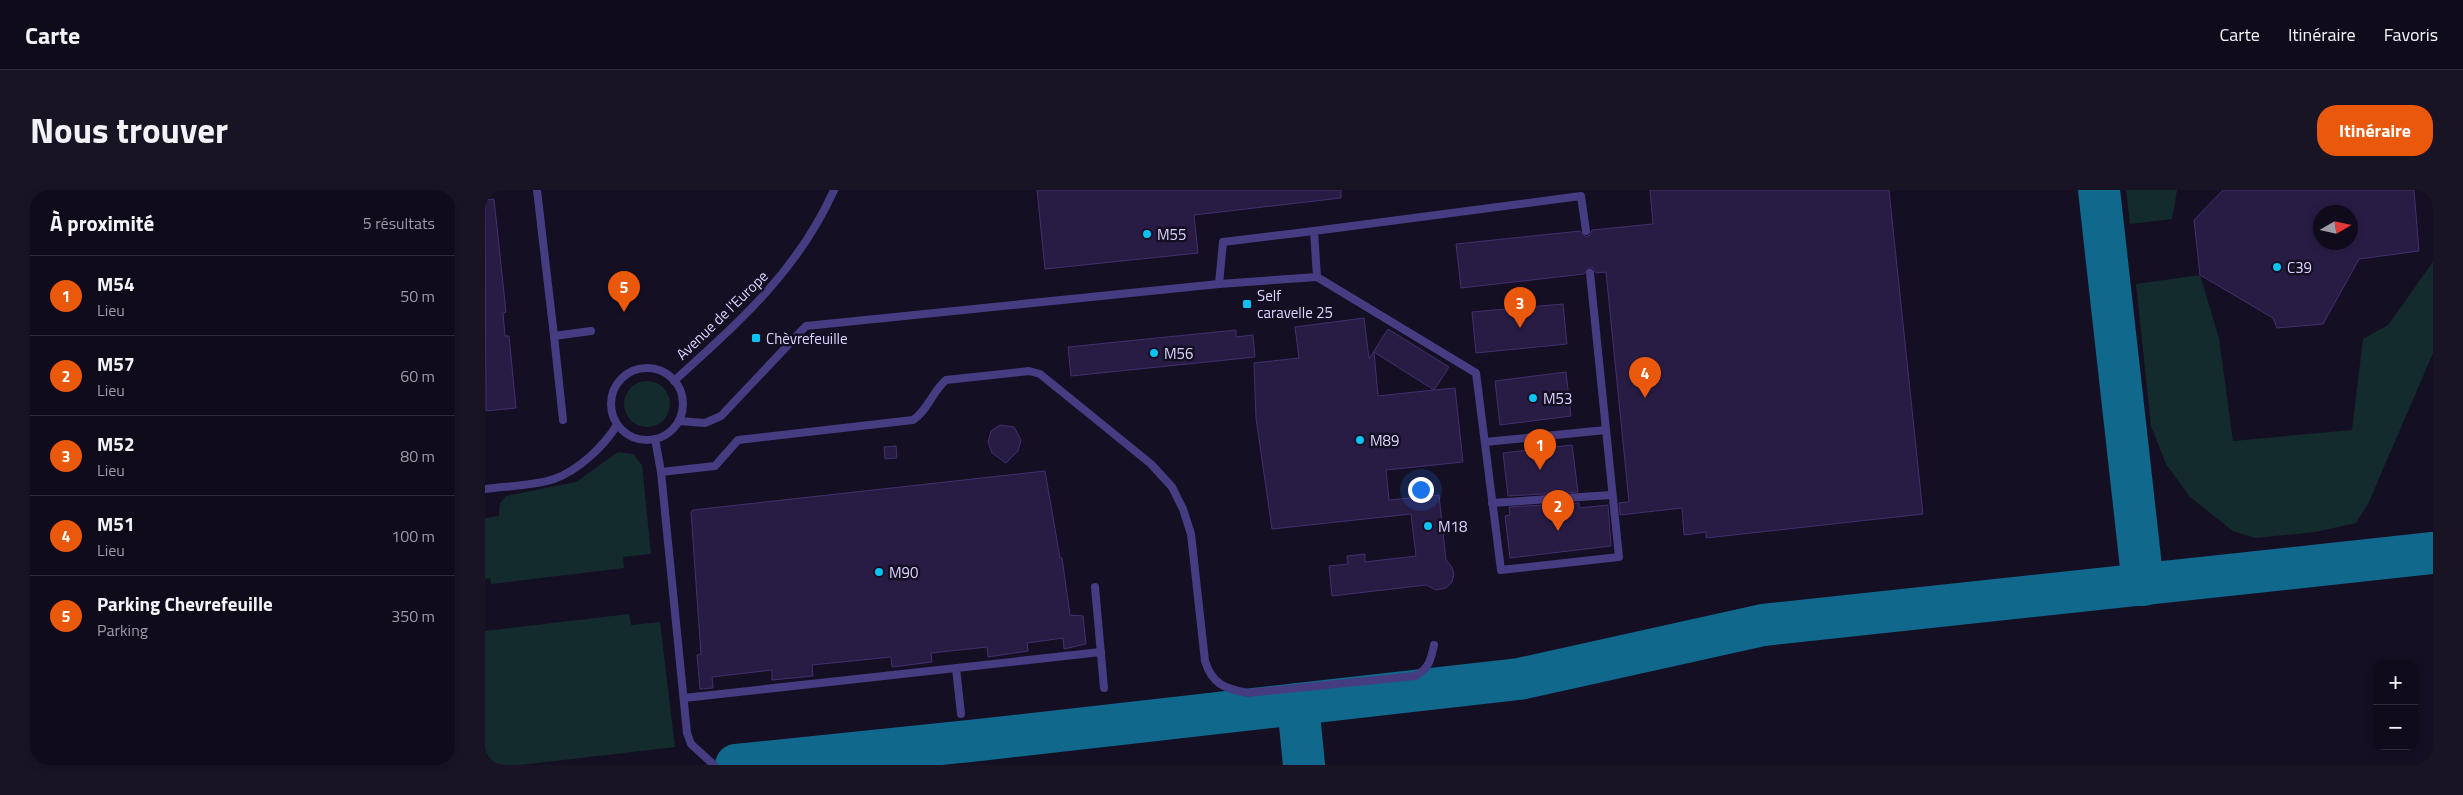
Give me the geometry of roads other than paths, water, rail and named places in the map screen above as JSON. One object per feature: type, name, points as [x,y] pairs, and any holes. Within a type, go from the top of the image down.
[{"type":"lane","points":[[537,190],[563,420]]},
{"type":"lane","name":"Avenue de l'Europe","points":[[674,381],[745,316],[781,276],[814,227],[833,190]]},
{"type":"lane","points":[[1219,284],[1223,242],[1581,196],[1586,231]]},
{"type":"lane","points":[[1313,231],[1317,277]]},
{"type":"lane","points":[[679,421],[705,423],[721,416],[806,326],[1219,284],[1317,277],[1476,373],[1501,570],[1619,558],[1611,495],[1590,274]]},
{"type":"lane","points":[[554,336],[591,331]]},
{"type":"lane","points":[[636,369],[658,369],[674,381],[681,391],[683,401],[679,421],[665,436],[655,439],[634,438],[617,425],[612,414],[611,398],[618,382],[626,374],[636,369]]},
{"type":"lane","points":[[661,472],[715,466],[738,440],[913,420],[923,414],[937,388],[947,380],[1029,371],[1040,374],[1151,464],[1171,487],[1187,521],[1205,661],[1209,675],[1217,683],[1248,693],[1415,676],[1423,672],[1430,664],[1434,645]]},
{"type":"lane","points":[[485,489],[553,479],[565,473],[609,438],[617,425]]},
{"type":"lane","points":[[1485,442],[1606,430]]},
{"type":"lane","points":[[655,439],[661,472],[687,733],[691,744],[714,765]]},
{"type":"lane","points":[[1492,503],[1611,495]]},
{"type":"lane","points":[[1095,586],[1104,688]]},
{"type":"lane","points":[[684,698],[1101,652]]},
{"type":"lane","points":[[957,668],[961,714]]},
{"type":"place","name":"M55","points":[[1147,234]]},
{"type":"place","name":"C39","points":[[2277,267]]},
{"type":"place","name":"Self caravelle 25","points":[[1247,304]]},
{"type":"place","name":"Parking Chevrefeuille","points":[[624,312]]},
{"type":"place","name":"M52","points":[[1520,328]]},
{"type":"place","name":"Chèvrefeuille","points":[[756,338]]},
{"type":"place","name":"M56","points":[[1154,353]]},
{"type":"place","name":"M53","points":[[1533,398]]},
{"type":"place","name":"M51","points":[[1645,398]]},
{"type":"place","name":"M89","points":[[1360,440]]},
{"type":"place","name":"M54","points":[[1540,470]]},
{"type":"place","name":"M18","points":[[1428,526]]},
{"type":"place","name":"M57","points":[[1558,531]]},
{"type":"place","name":"M90","points":[[879,572]]}]
